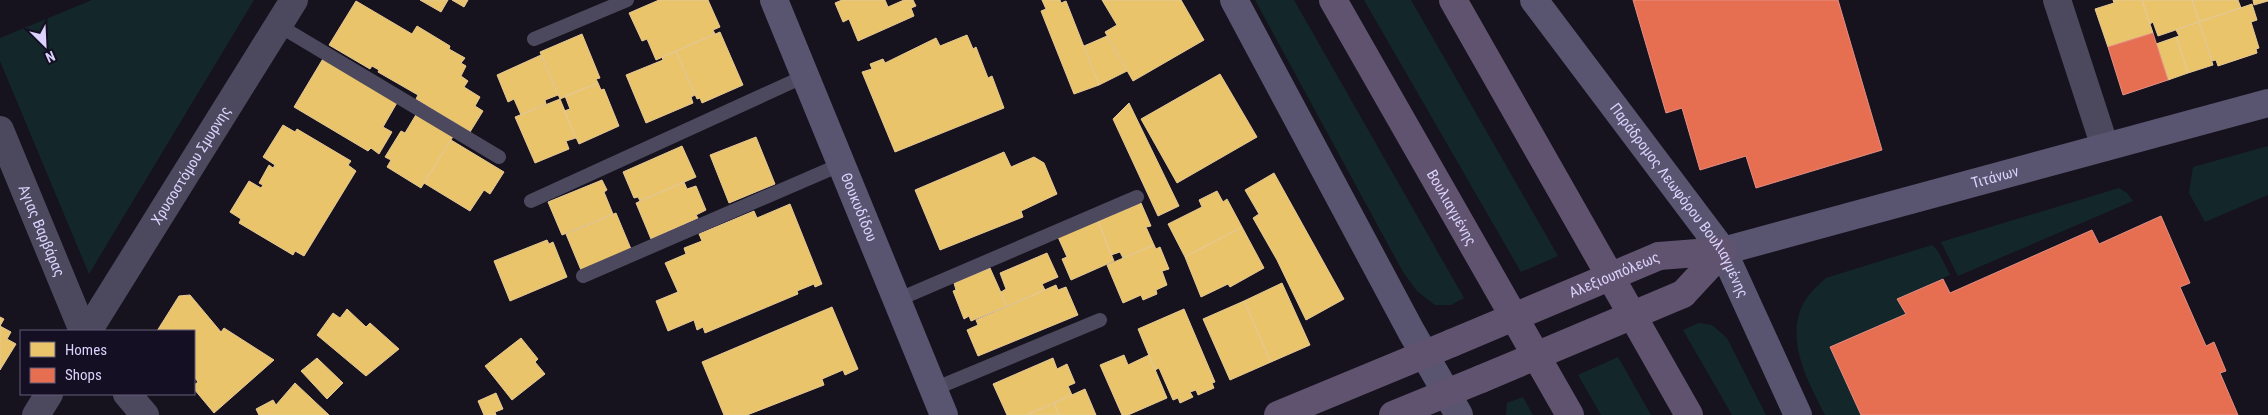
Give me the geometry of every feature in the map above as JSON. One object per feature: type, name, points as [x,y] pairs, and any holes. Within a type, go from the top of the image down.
[{"type":"main road","name":"Θουκυδίδου","points":[[774,0],[944,415]]},
{"type":"main road","points":[[1234,0],[1424,354],[1453,404]]},
{"type":"main road","name":"Βουλιαγμένης","points":[[1333,0],[1570,415]]},
{"type":"main road","points":[[1453,0],[1689,415]]},
{"type":"main road","name":"Παράδρομος Λεωφόρου Βουλιαγμένης","points":[[1534,0],[1723,251],[1798,415]]},
{"type":"main road","name":"Τιτάνων","points":[[1723,251],[2268,103]]},
{"type":"main road","points":[[1393,415],[1453,404],[1481,379],[1683,294],[1723,251]]},
{"type":"main road","name":"Αλεξιουπόλεως","points":[[1278,415],[1659,256],[1723,251]]},
{"type":"street","name":"Χρυσοστόμου Σμυρνης","points":[[89,330],[294,0]]},
{"type":"street","points":[[2061,1],[2105,147]]},
{"type":"street","name":"Αγιας Βαρβάρας","points":[[0,130],[83,330]]},
{"type":"street","points":[[36,415],[48,395]]},
{"type":"street","points":[[128,395],[145,415]]},
{"type":"lane","points":[[534,39],[627,0]]},
{"type":"lane","points":[[278,25],[499,157]]},
{"type":"lane","points":[[531,200],[805,76]]},
{"type":"lane","points":[[583,276],[842,164]]},
{"type":"lane","points":[[897,300],[1137,197]]},
{"type":"lane","points":[[934,389],[1100,320]]},
{"type":"green space","points":[[92,0],[254,0],[89,274],[0,61],[0,38]]},
{"type":"green space","points":[[1255,0],[1294,0],[1464,298],[1451,305],[1435,305],[1417,291],[1403,272]]},
{"type":"green space","points":[[1364,0],[1411,0],[1558,256],[1521,272]]},
{"type":"green space","points":[[2268,146],[2268,195],[2205,222],[2189,193],[2193,167]]},
{"type":"green space","points":[[2119,188],[2127,193],[2133,201],[1958,276],[1941,242]]},
{"type":"green space","points":[[1932,245],[1938,251],[1950,275],[1897,299],[1906,314],[1830,347],[1861,415],[1825,415],[1807,377],[1798,350],[1797,322],[1806,299],[1826,278]]},
{"type":"green space","points":[[1698,323],[1712,325],[1727,338],[1766,415],[1732,415],[1683,330]]},
{"type":"green space","points":[[1618,357],[1651,415],[1601,415],[1578,375]]},
{"type":"green space","points":[[1523,397],[1533,415],[1506,415],[1507,403]]},
{"type":"building: Homes","points":[[420,0],[448,0],[441,12]]},
{"type":"building: Homes","points":[[452,0],[468,0],[464,7]]},
{"type":"building: Homes","points":[[659,0],[708,0],[720,27],[713,30],[715,34],[656,60],[647,39],[642,41],[629,13]]},
{"type":"building: Homes","points":[[842,0],[885,0],[888,7],[904,0],[913,0],[916,6],[911,8],[914,16],[858,41],[849,19],[843,22],[835,3]]},
{"type":"building: Homes","points":[[1042,0],[1060,0],[1061,3],[1066,1],[1099,85],[1074,94],[1041,11],[1046,9]]},
{"type":"building: Homes","points":[[1102,0],[1181,0],[1204,40],[1133,81],[1105,32],[1117,25]]},
{"type":"building: Homes","points":[[2113,0],[2142,0],[2153,33],[2108,47],[2095,9],[2114,3]]},
{"type":"building: Homes","points":[[2142,0],[2192,0],[2199,22],[2158,36],[2153,22],[2150,24]]},
{"type":"building: Homes","points":[[2192,0],[2238,0],[2241,8],[2199,22]]},
{"type":"building: Homes","points":[[2253,0],[2268,0],[2268,1],[2254,5]]},
{"type":"building: Homes","points":[[356,1],[412,34],[417,26],[450,46],[449,49],[465,58],[461,63],[466,66],[461,76],[468,81],[464,87],[480,97],[475,106],[483,111],[470,132],[416,99],[418,95],[378,72],[379,70],[372,66],[370,69],[329,45]]},
{"type":"building: Homes","points":[[2252,4],[2257,20],[2251,22],[2259,48],[2256,49],[2257,53],[2218,66],[2216,60],[2212,61],[2199,22]]},
{"type":"building: Homes","points":[[2199,22],[2213,65],[2188,73],[2176,37],[2179,36],[2176,30]]},
{"type":"building: Homes","points":[[720,32],[743,85],[702,103],[700,98],[697,99],[676,51]]},
{"type":"building: Homes","points":[[582,34],[600,78],[596,79],[598,83],[560,99],[540,52]]},
{"type":"building: Homes","points":[[967,35],[973,49],[976,47],[988,78],[992,76],[1004,108],[895,152],[862,72],[872,69],[870,64],[883,59],[885,63],[936,38],[940,46]]},
{"type":"building: Homes","points":[[1107,36],[1127,71],[1099,85],[1084,46]]},
{"type":"building: Homes","points":[[2176,37],[2188,73],[2168,80],[2156,44]]},
{"type":"building: Homes","points":[[676,51],[695,95],[691,97],[693,103],[646,123],[626,75],[663,60],[662,57]]},
{"type":"building: Homes","points":[[541,55],[558,95],[545,100],[546,104],[521,115],[514,99],[508,102],[497,75]]},
{"type":"building: Homes","points":[[324,57],[398,101],[383,127],[392,132],[379,154],[371,148],[368,151],[294,107]]},
{"type":"building: Homes","points":[[1220,74],[1257,137],[1177,183],[1141,119]]},
{"type":"building: Homes","points":[[598,83],[601,90],[604,89],[619,126],[579,144],[564,111],[570,109],[565,96]]},
{"type":"building: Homes","points":[[560,99],[576,138],[566,141],[569,149],[535,163],[515,117]]},
{"type":"building: Homes","points":[[1129,103],[1179,206],[1158,216],[1113,119]]},
{"type":"building: Homes","points":[[417,113],[454,135],[421,188],[387,167],[391,160],[385,157],[401,131],[405,133]]},
{"type":"building: Homes","points":[[283,125],[295,132],[297,129],[351,161],[348,165],[356,171],[304,256],[295,251],[293,255],[239,223],[241,219],[230,212],[249,181],[261,188],[263,185],[259,183],[269,165],[273,168],[275,165],[263,157]]},
{"type":"building: Homes","points":[[756,137],[775,184],[729,203],[710,155]]},
{"type":"building: Homes","points":[[451,140],[504,172],[490,194],[484,190],[470,211],[424,183]]},
{"type":"building: Homes","points":[[682,146],[696,177],[640,201],[638,197],[634,198],[623,172]]},
{"type":"building: Homes","points":[[1004,152],[1011,167],[1034,157],[1044,163],[1057,194],[1021,211],[1023,217],[940,250],[915,190]]},
{"type":"building: Homes","points":[[1274,173],[1344,299],[1306,320],[1277,260],[1253,218],[1259,214],[1245,190]]},
{"type":"building: Homes","points":[[602,180],[607,190],[604,192],[613,214],[562,235],[548,202]]},
{"type":"building: Homes","points":[[684,182],[687,189],[696,186],[706,210],[696,215],[698,218],[651,239],[636,203]]},
{"type":"building: Homes","points":[[1217,191],[1223,202],[1227,199],[1242,227],[1185,257],[1168,224],[1202,207],[1199,200]]},
{"type":"building: Homes","points":[[1141,203],[1151,226],[1146,227],[1154,245],[1123,258],[1120,252],[1111,255],[1098,221]]},
{"type":"building: Homes","points":[[790,204],[822,284],[815,287],[814,284],[797,291],[798,294],[705,333],[703,327],[697,330],[694,320],[668,331],[656,301],[678,292],[665,263],[686,254],[684,248],[702,241],[699,234],[754,211],[757,218]]},
{"type":"building: Homes","points":[[616,213],[631,249],[581,270],[566,234]]},
{"type":"building: Homes","points":[[1098,221],[1114,261],[1071,280],[1062,259],[1067,257],[1058,237]]},
{"type":"building: Homes","points":[[1242,227],[1264,268],[1230,287],[1228,284],[1201,297],[1185,257]]},
{"type":"building: Homes","points":[[547,240],[549,244],[553,242],[567,277],[510,301],[494,261]]},
{"type":"building: Homes","points":[[1154,245],[1156,249],[1160,247],[1169,269],[1162,271],[1167,285],[1156,290],[1157,294],[1143,300],[1141,295],[1123,303],[1107,265]]},
{"type":"building: Homes","points":[[1047,253],[1058,277],[1042,284],[1045,290],[1007,306],[1001,292],[1006,289],[1000,273]]},
{"type":"building: Homes","points":[[990,268],[1007,306],[971,321],[969,316],[964,319],[953,291],[956,290],[954,283]]},
{"type":"building: Homes","points":[[1282,283],[1310,345],[1271,362],[1244,301]]},
{"type":"building: Homes","points":[[1056,285],[1058,290],[1066,287],[1078,315],[978,356],[967,330],[978,325],[976,320]]},
{"type":"building: Homes","points":[[190,295],[221,332],[224,328],[274,360],[214,413],[195,390],[195,384],[198,382],[195,378],[195,330],[158,330],[179,296]]},
{"type":"building: Homes","points":[[1244,301],[1271,362],[1230,380],[1203,319]]},
{"type":"building: Homes","points":[[832,307],[858,369],[845,375],[843,370],[822,379],[824,385],[747,415],[724,415],[702,362]]},
{"type":"building: Homes","points":[[347,309],[366,327],[370,323],[399,349],[366,376],[317,335],[333,313],[340,318]]},
{"type":"building: Homes","points":[[1184,309],[1215,382],[1212,383],[1214,388],[1198,395],[1196,390],[1190,392],[1193,397],[1180,403],[1178,398],[1173,400],[1159,368],[1155,370],[1138,329]]},
{"type":"building: Homes","points":[[0,317],[4,319],[0,326]]},
{"type":"building: Homes","points":[[0,326],[11,332],[7,339],[16,344],[0,370]]},
{"type":"building: Homes","points":[[521,338],[538,359],[535,362],[545,374],[512,400],[485,366]]},
{"type":"building: Homes","points":[[1124,355],[1128,365],[1149,355],[1167,398],[1128,415],[1122,415],[1100,365]]},
{"type":"building: Homes","points":[[317,358],[343,383],[327,399],[301,371]]},
{"type":"building: Homes","points":[[1053,358],[1057,369],[1067,364],[1075,383],[1068,386],[1072,395],[1026,415],[1007,415],[993,384]]},
{"type":"building: Homes","points":[[295,383],[329,415],[259,415],[256,409],[273,400],[276,405]]},
{"type":"building: Homes","points":[[1085,389],[1096,415],[1059,415],[1054,403]]},
{"type":"building: Homes","points":[[496,393],[503,409],[495,412],[496,415],[484,415],[478,401]]},
{"type":"building: Homes","points":[[1054,403],[1059,415],[1026,415]]},
{"type":"building: Shops","points":[[1633,0],[1838,0],[1882,150],[1756,188],[1746,156],[1700,170],[1682,108],[1666,113]]},
{"type":"building: Shops","points":[[2153,33],[2168,80],[2123,95],[2108,47]]},
{"type":"building: Shops","points":[[2161,216],[2190,283],[2180,287],[2206,346],[2214,342],[2226,371],[2220,373],[2238,415],[1861,415],[1830,347],[1906,314],[1897,299],[1943,279],[1950,293],[2092,230],[2099,244]]}]
